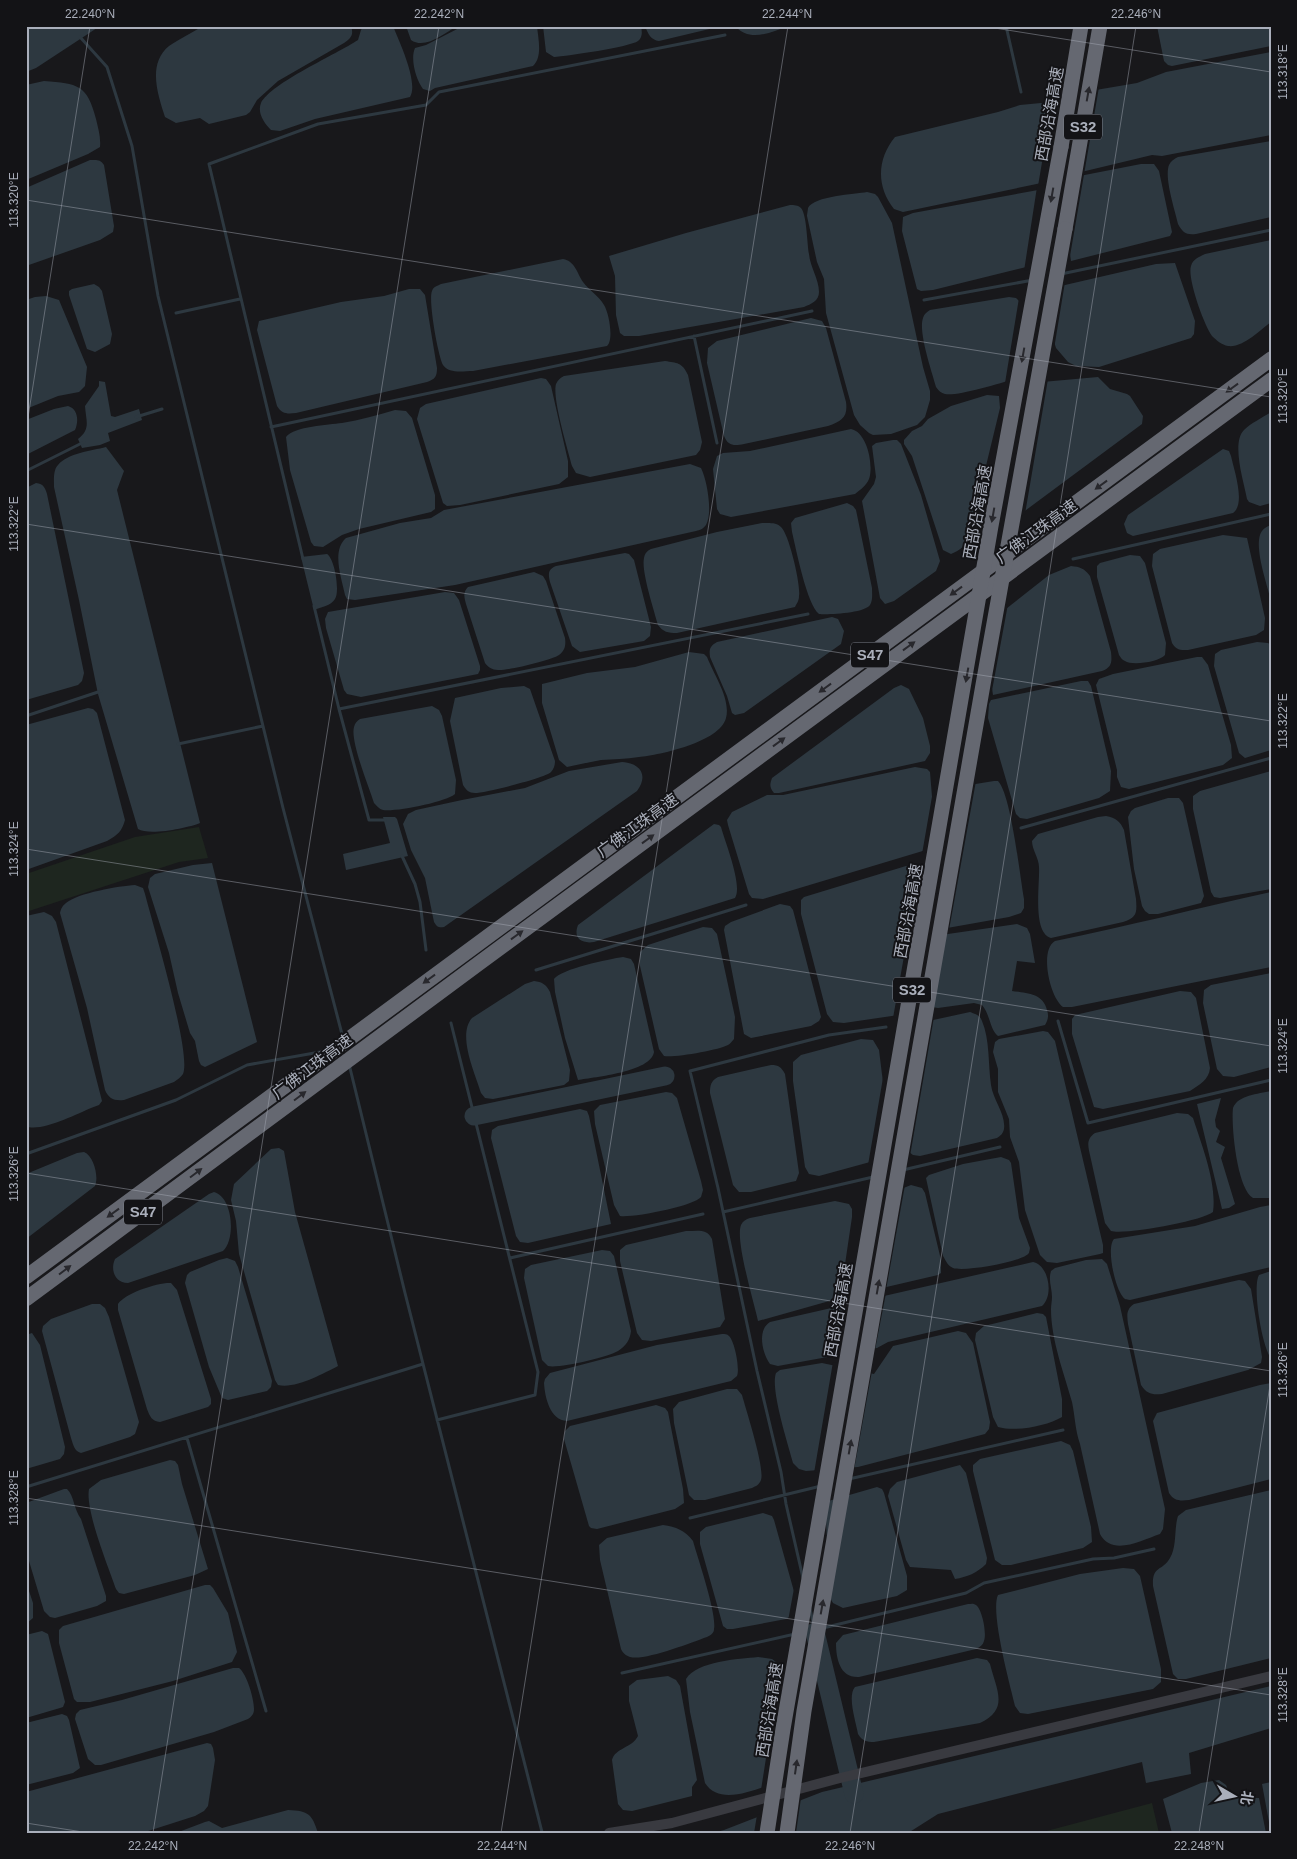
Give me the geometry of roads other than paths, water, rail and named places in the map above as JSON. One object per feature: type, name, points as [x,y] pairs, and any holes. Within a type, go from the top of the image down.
[{"type":"highway","name":"西部沿海高速","points":[[768,1833],[783,1729],[991,526],[1058,167],[1081,26]]},
{"type":"highway","name":"S32","points":[[787,1833],[808,1692],[984,679],[1100,26]]},
{"type":"highway","name":"广佛江珠高速","points":[[26,1277],[1271,359]]},
{"type":"highway","name":"广佛江珠高速","points":[[26,1299],[1271,380]]},
{"type":"street","points":[[609,1833],[672,1823],[864,1772],[1271,1676]]},
{"type":"waterway","points":[[1006,26],[1021,92]]},
{"type":"waterway","points":[[303,559],[209,164],[318,124],[426,105],[439,92],[725,35]]},
{"type":"waterway","points":[[80,37],[107,67],[132,146],[158,296],[283,808],[343,1038]]},
{"type":"waterway","points":[[1061,274],[1271,230]]},
{"type":"waterway","points":[[924,300],[1033,280]]},
{"type":"waterway","points":[[176,313],[240,299]]},
{"type":"waterway","points":[[271,427],[812,311]]},
{"type":"waterway","points":[[694,336],[717,443]]},
{"type":"waterway","points":[[136,417],[162,409]]},
{"type":"waterway","points":[[26,471],[84,442]]},
{"type":"waterway","points":[[1073,559],[1271,514]]},
{"type":"waterway","points":[[314,606],[369,820],[385,820]]},
{"type":"waterway","points":[[339,709],[808,614]]},
{"type":"waterway","points":[[26,716],[101,691]]},
{"type":"waterway","points":[[178,744],[263,726]]},
{"type":"waterway","points":[[1021,828],[1271,758]]},
{"type":"waterway","points":[[402,856],[415,884],[420,902],[426,950]]},
{"type":"waterway","points":[[536,970],[746,905]]},
{"type":"waterway","points":[[1058,1021],[1088,1123],[1271,1080]]},
{"type":"waterway","points":[[437,1420],[535,1395],[538,1372],[451,1023]]},
{"type":"waterway","points":[[803,1578],[718,1188],[690,1071],[829,1035],[886,1027]]},
{"type":"waterway","points":[[26,1154],[176,1100],[247,1065],[320,1052]]},
{"type":"waterway","points":[[349,1064],[405,1293],[542,1832]]},
{"type":"waterway","points":[[474,1116],[665,1076]]},
{"type":"waterway","points":[[903,1170],[1000,1147]]},
{"type":"waterway","points":[[723,1212],[873,1177]]},
{"type":"waterway","points":[[510,1258],[703,1214]]},
{"type":"waterway","points":[[26,1487],[423,1364]]},
{"type":"waterway","points":[[849,1479],[1063,1430]]},
{"type":"waterway","points":[[187,1438],[266,1711]]},
{"type":"waterway","points":[[690,1518],[821,1486]]},
{"type":"waterway","points":[[823,1628],[966,1593],[984,1583],[1093,1559],[1114,1558],[1154,1549]]},
{"type":"waterway","points":[[810,1609],[813,1622]]},
{"type":"waterway","points":[[815,1632],[854,1794]]},
{"type":"waterway","points":[[622,1673],[795,1634]]}]
